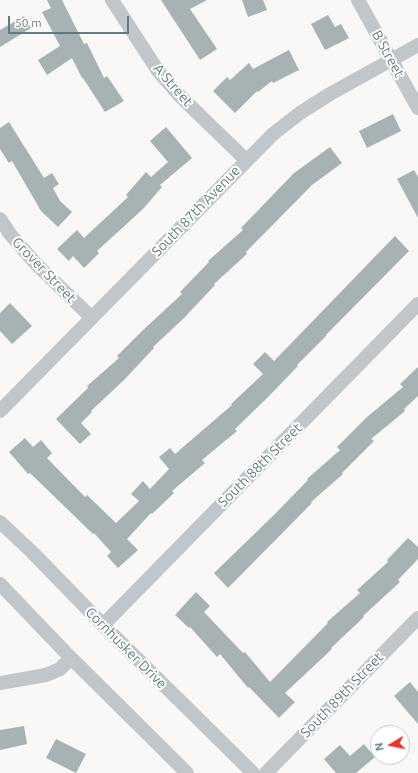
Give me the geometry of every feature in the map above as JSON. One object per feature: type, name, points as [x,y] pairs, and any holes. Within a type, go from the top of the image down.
[{"type":"street","name":"A Street","points":[[112,0],[158,71],[179,95],[246,160]]},
{"type":"street","name":"B Street","points":[[358,0],[418,108]]},
{"type":"street","name":"South 87th Avenue","points":[[0,412],[273,134],[300,113],[330,94],[418,45]]},
{"type":"street","name":"Grover Street","points":[[0,219],[10,234],[36,264],[92,318]]},
{"type":"street","name":"South 88th Street","points":[[102,625],[418,304]]},
{"type":"street","name":"Cornhusker Drive","points":[[0,522],[32,552],[102,625],[253,773]]},
{"type":"street","points":[[0,584],[71,658],[187,773]]},
{"type":"street","name":"South 89th Street","points":[[266,773],[416,624]]},
{"type":"street","points":[[0,683],[46,675],[60,669],[71,658]]},
{"type":"building","points":[[47,0],[62,0],[84,44],[87,43],[104,78],[107,76],[124,101],[105,112],[82,78],[72,58],[47,75],[38,60],[60,46],[42,12],[51,8]]},
{"type":"building","points":[[161,0],[207,0],[190,9],[217,49],[200,60]]},
{"type":"building","points":[[242,0],[263,0],[267,10],[248,17]]},
{"type":"building","points":[[328,15],[335,27],[341,24],[349,38],[325,50],[311,24]]},
{"type":"building","points":[[24,16],[31,28],[0,47],[0,30]]},
{"type":"building","points":[[289,50],[299,70],[273,83],[272,81],[258,92],[257,91],[235,113],[213,91],[227,77],[230,80],[249,63],[253,69]]},
{"type":"building","points":[[393,114],[401,131],[367,148],[359,131]]},
{"type":"building","points":[[9,122],[44,178],[52,173],[59,184],[53,188],[60,201],[72,212],[58,227],[41,211],[12,161],[9,163],[0,149],[0,128]]},
{"type":"building","points":[[166,127],[192,158],[160,185],[162,187],[143,209],[97,251],[99,253],[84,268],[73,256],[69,261],[57,249],[77,230],[84,238],[128,197],[126,195],[146,172],[151,177],[168,162],[150,141]]},
{"type":"building","points":[[330,147],[342,163],[312,185],[246,252],[247,254],[214,284],[215,285],[184,318],[153,347],[154,348],[123,381],[91,411],[92,412],[81,423],[91,434],[80,444],[56,419],[88,388],[87,386],[119,358],[117,356],[142,331],[182,294],[180,292],[209,262],[208,261],[243,230],[241,228],[294,173]]},
{"type":"building","points":[[414,170],[418,177],[418,218],[397,179]]},
{"type":"building","points":[[395,236],[409,251],[297,365],[298,366],[267,398],[235,429],[237,431],[202,460],[205,463],[172,491],[174,493],[152,514],[151,513],[127,539],[138,550],[118,568],[107,556],[111,552],[94,533],[93,534],[30,473],[28,474],[9,452],[25,438],[33,447],[41,440],[52,453],[47,458],[85,497],[87,495],[116,523],[139,501],[131,494],[143,481],[150,489],[169,469],[159,457],[170,448],[175,454],[232,405],[231,404],[263,374],[253,364],[265,352],[274,361]]},
{"type":"building","points":[[10,303],[32,326],[12,344],[0,331],[0,313]]},
{"type":"building","points":[[418,367],[418,396],[404,409],[405,411],[371,439],[374,441],[342,473],[343,474],[311,502],[312,503],[228,588],[214,573],[276,513],[308,480],[307,479],[340,450],[337,447],[367,417],[403,387],[400,384]]},
{"type":"building","points":[[408,538],[418,547],[418,559],[398,580],[400,582],[363,616],[364,617],[331,648],[332,649],[285,693],[295,702],[279,718],[249,687],[248,688],[220,654],[217,657],[190,627],[189,628],[175,615],[196,592],[210,606],[204,612],[243,653],[245,652],[270,682],[328,623],[327,622],[360,593],[357,590],[388,562],[387,560]]},
{"type":"building","points":[[410,682],[418,692],[418,724],[394,696]]},
{"type":"building","points":[[24,726],[27,744],[0,750],[0,730]]},
{"type":"building","points":[[56,739],[86,754],[76,773],[46,758]]},
{"type":"building","points":[[364,744],[370,751],[370,761],[356,773],[336,773],[324,759],[340,745],[350,756]]}]
